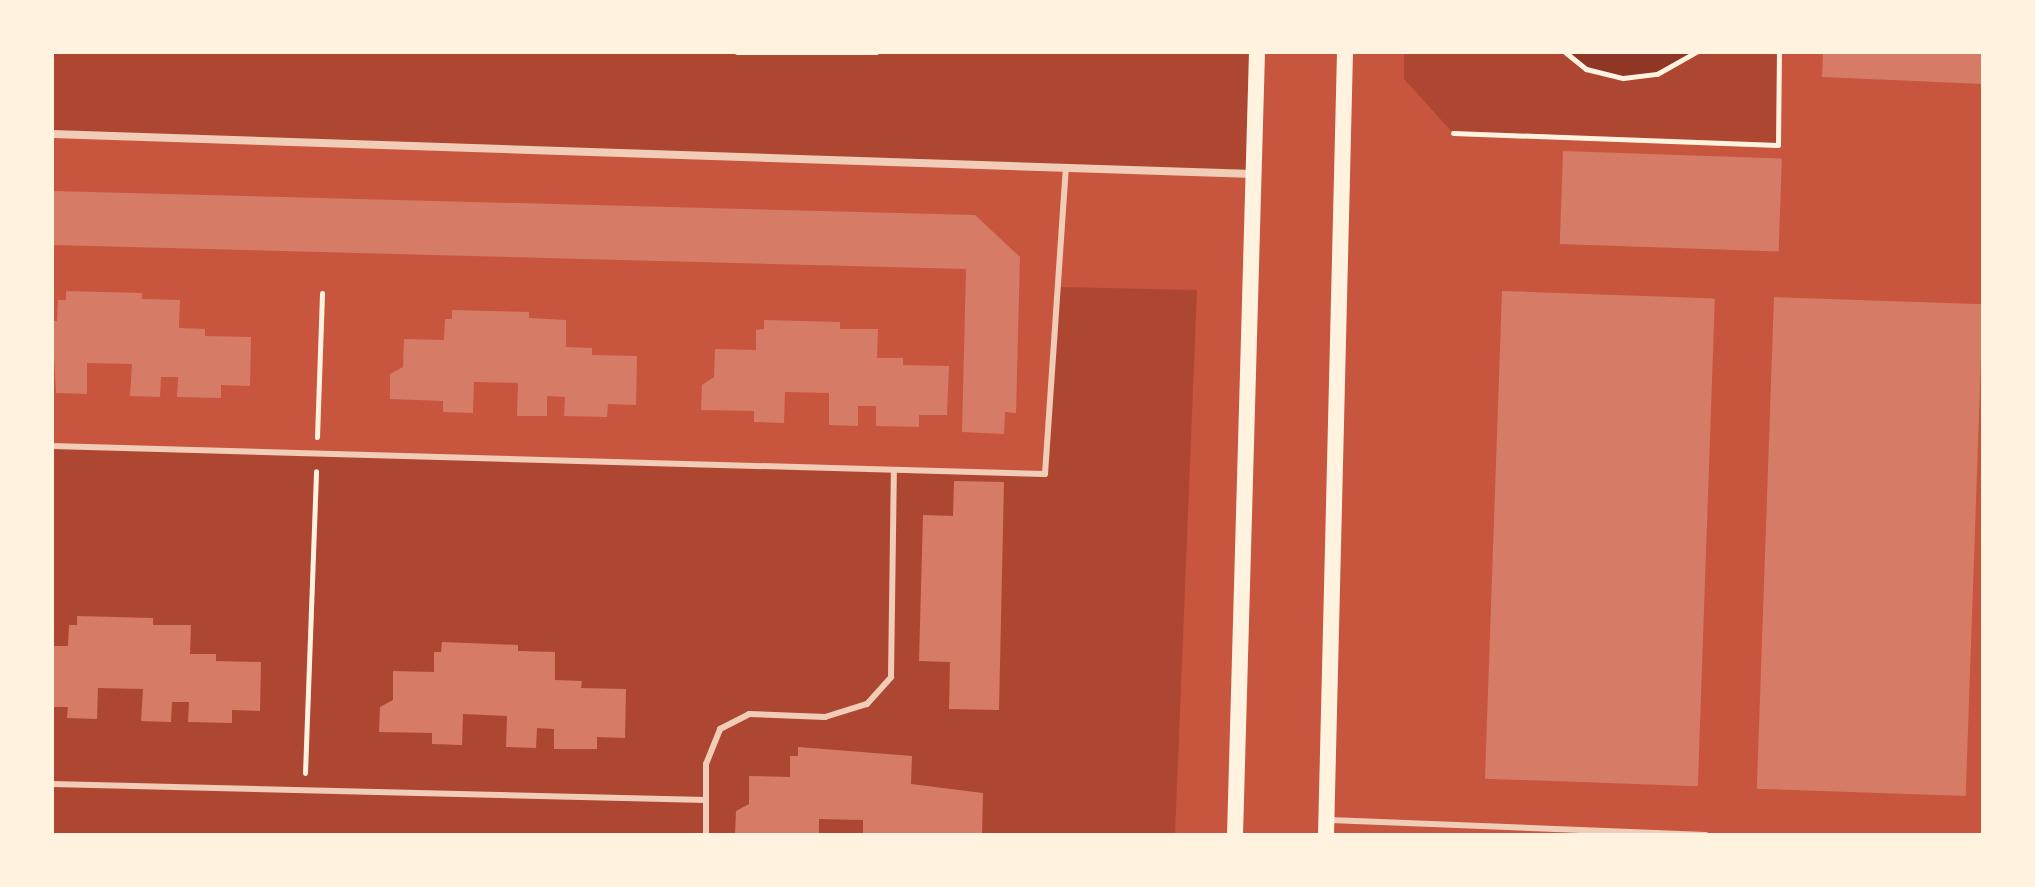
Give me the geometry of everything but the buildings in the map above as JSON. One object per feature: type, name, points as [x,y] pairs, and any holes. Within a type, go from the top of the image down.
[{"type":"main road","points":[[1235,835],[1257,52]]},
{"type":"main road","points":[[1326,827],[1345,52]]},
{"type":"street","points":[[52,134],[1253,174]]},
{"type":"lane","points":[[52,446],[1045,474],[1066,168]]},
{"type":"lane","points":[[706,835],[706,764],[720,729],[749,714],[825,717],[867,704],[891,677],[894,470]]},
{"type":"lane","points":[[52,784],[706,800]]},
{"type":"lane","points":[[1326,827],[1706,835]]},
{"type":"path","points":[[737,52],[876,52]]},
{"type":"path","points":[[1565,52],[1586,69],[1623,78],[1657,74],[1696,52]]},
{"type":"path","points":[[1453,133],[1778,145],[1779,52]]},
{"type":"path","points":[[304,790],[322,293]]},
{"type":"shaded area","points":[[52,52],[1257,52],[1253,174],[52,134]]},
{"type":"shaded area","points":[[1404,52],[1779,52],[1778,145],[1453,133],[1404,79]]},
{"type":"shaded area","points":[[1565,52],[1696,52],[1657,74],[1623,78],[1586,69]]},
{"type":"shaded area","points":[[1058,287],[1197,290],[1175,835],[52,835],[52,446],[1045,474]]}]
